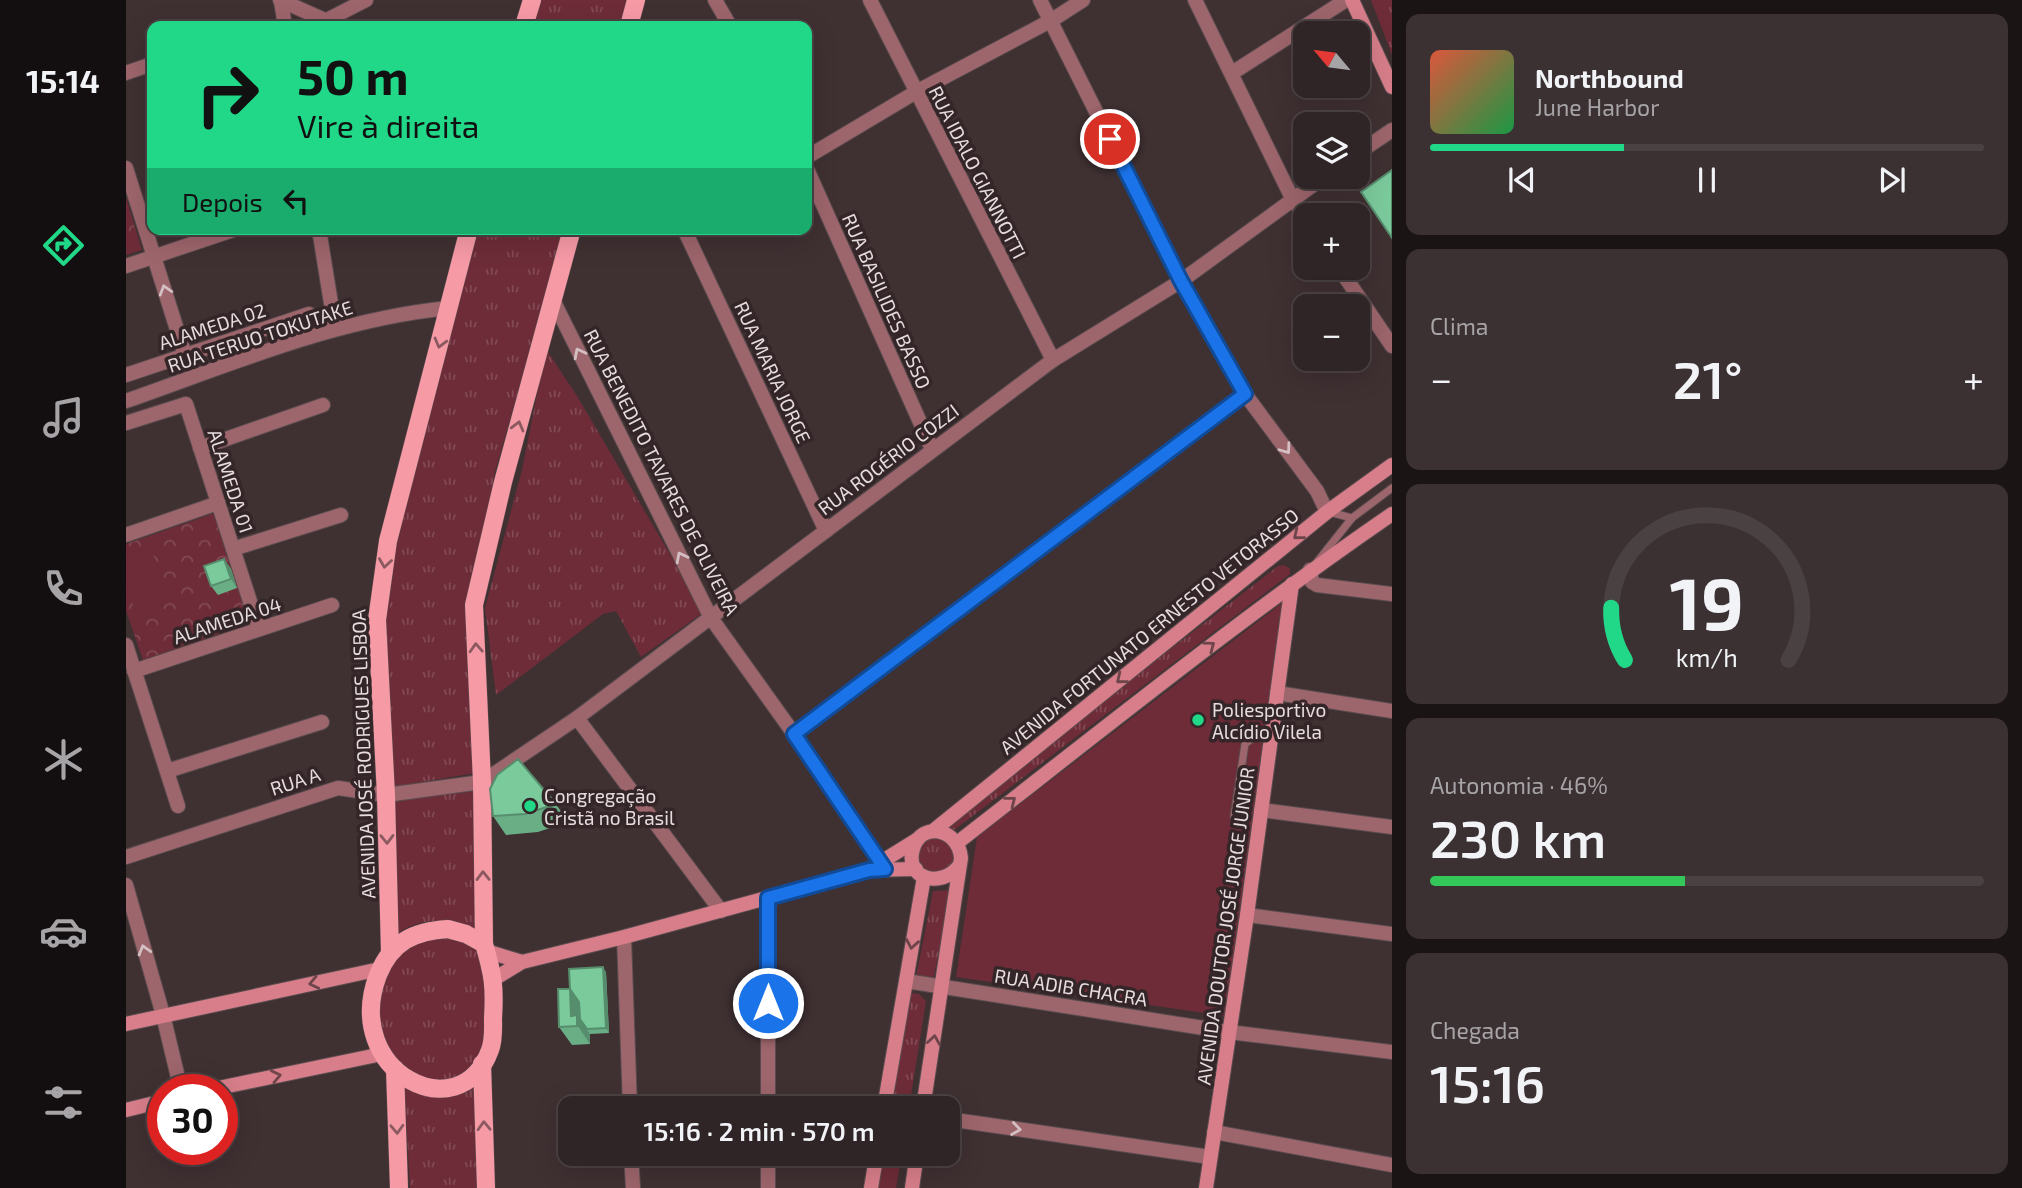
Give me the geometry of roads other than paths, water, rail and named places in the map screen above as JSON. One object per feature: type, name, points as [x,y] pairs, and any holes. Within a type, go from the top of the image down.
[{"type":"main road","points":[[526,21],[532,0]]},
{"type":"main road","points":[[630,21],[636,0]]},
{"type":"main road","points":[[1352,0],[1392,88]]},
{"type":"main road","name":"AVENIDA JOSÉ RODRIGUES LISBOA","points":[[390,953],[386,795],[377,620],[388,541],[467,235]]},
{"type":"main road","points":[[522,962],[485,948],[466,934],[449,929],[427,930],[412,935],[390,953],[380,969],[373,989],[370,1007],[376,1045],[395,1069],[414,1083],[446,1088],[474,1075],[491,1048],[494,979],[485,948],[482,782],[474,605],[503,482],[570,235]]},
{"type":"main road","name":"AVENIDA FORTUNATO ERNESTO VETORASSO","points":[[933,831],[1327,512],[1392,465]]},
{"type":"main road","points":[[957,843],[1257,610],[1392,514]]},
{"type":"main road","name":"AVENIDA DOUTOR JOSÉ JORGE JUNIOR","points":[[1206,1188],[1247,915],[1292,584]]},
{"type":"main road","points":[[1257,610],[1274,611],[1286,627]]},
{"type":"main road","points":[[494,979],[522,962],[879,867],[918,839],[933,831],[943,832],[957,843],[961,858],[925,1096]]},
{"type":"main road","points":[[886,1096],[906,981],[920,873],[912,859],[913,848],[918,839]]},
{"type":"main road","points":[[879,867],[920,873],[934,880],[953,874],[959,866]]},
{"type":"main road","points":[[126,1024],[380,969]]},
{"type":"main road","points":[[238,1084],[382,1054]]},
{"type":"main road","points":[[482,1064],[486,1188]]},
{"type":"main road","points":[[395,1069],[399,1188]]},
{"type":"main road","points":[[126,1110],[147,1105]]},
{"type":"main road","points":[[871,1188],[875,1166]]},
{"type":"main road","points":[[912,1188],[915,1166]]},
{"type":"street","points":[[280,0],[326,21]]},
{"type":"street","points":[[280,0],[284,21]]},
{"type":"street","points":[[336,21],[366,0]]},
{"type":"street","points":[[716,0],[727,21]]},
{"type":"street","name":"RUA IDALO GIANNOTTI","points":[[870,0],[1053,360]]},
{"type":"street","points":[[1040,0],[1181,281],[1245,394],[1317,491],[1327,512]]},
{"type":"street","points":[[812,154],[916,92],[1052,20],[1083,0]]},
{"type":"street","points":[[1195,0],[1296,203]]},
{"type":"street","points":[[1232,73],[1346,0]]},
{"type":"street","points":[[126,73],[147,66]]},
{"type":"street","points":[[1370,145],[1392,130]]},
{"type":"street","points":[[126,168],[147,235]]},
{"type":"street","name":"RUA BASILIDES BASSO","points":[[812,180],[932,449]]},
{"type":"street","name":"RUA ROGÉRIO COZZI","points":[[482,782],[577,718],[1053,360],[1181,281],[1306,189]]},
{"type":"street","points":[[147,235],[185,355]]},
{"type":"street","points":[[126,266],[218,235]]},
{"type":"street","points":[[320,235],[335,328]]},
{"type":"street","name":"RUA MARIA JORGE","points":[[687,235],[826,531]]},
{"type":"street","points":[[1347,280],[1392,346]]},
{"type":"street","name":"RUA BENEDITO TAVARES DE OLIVEIRA","points":[[552,298],[711,618],[794,734],[879,867]]},
{"type":"street","name":"RUA TERUO TOKUTAKE","points":[[126,401],[335,328],[411,312],[449,308]]},
{"type":"street","name":"ALAMEDA 02","points":[[126,375],[309,314]]},
{"type":"street","points":[[794,734],[1245,394]]},
{"type":"street","name":"ALAMEDA 01","points":[[126,423],[186,404],[259,629]]},
{"type":"street","points":[[200,448],[323,405]]},
{"type":"street","points":[[126,535],[218,503]]},
{"type":"street","points":[[233,549],[341,515]]},
{"type":"street","points":[[1310,570],[1310,577],[1317,585],[1392,594]]},
{"type":"street","name":"ALAMEDA 04","points":[[134,671],[332,605]]},
{"type":"street","points":[[126,645],[178,806]]},
{"type":"street","points":[[1277,693],[1392,711]]},
{"type":"street","points":[[577,718],[721,911]]},
{"type":"street","points":[[167,771],[322,722]]},
{"type":"street","name":"RUA A","points":[[126,857],[338,788],[386,795],[482,782]]},
{"type":"street","points":[[1261,810],[1392,827]]},
{"type":"street","points":[[126,885],[177,1074]]},
{"type":"street","points":[[768,898],[768,1096]]},
{"type":"street","points":[[1247,915],[1392,934]]},
{"type":"street","points":[[624,937],[630,1096]]},
{"type":"street","name":"RUA ADIB CHACRA","points":[[906,981],[1229,1032],[1392,1052]]},
{"type":"street","points":[[960,1121],[1210,1157]]},
{"type":"street","points":[[1214,1132],[1392,1165]]},
{"type":"street","points":[[632,1166],[633,1188]]},
{"type":"street","points":[[768,1166],[768,1188]]},
{"type":"lane","points":[[1310,570],[1352,518],[1392,488]]},
{"type":"lane","points":[[1327,512],[1352,518]]},
{"type":"lane","points":[[1240,825],[1235,820],[1234,813],[1245,744],[1254,737],[1271,739]]},
{"type":"place","name":"Poliesportivo Alcídio Vilela","points":[[1198,720]]},
{"type":"place","name":"Congregação Cristã no Brasil","points":[[530,806]]}]
